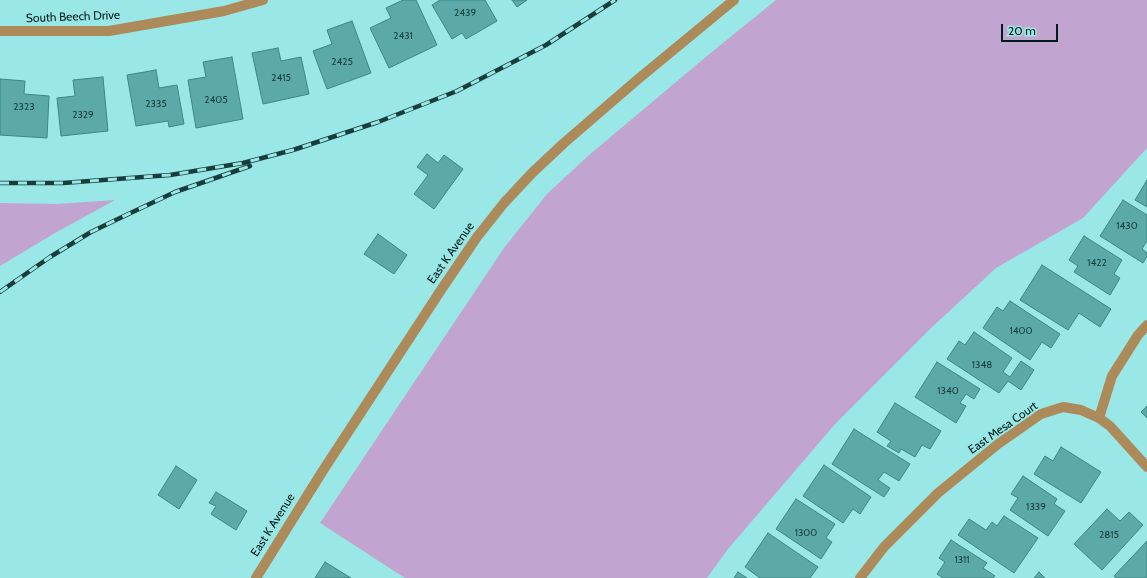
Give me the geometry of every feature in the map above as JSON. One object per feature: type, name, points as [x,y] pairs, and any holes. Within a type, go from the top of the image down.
[{"type":"street","name":"South Beech Drive","points":[[0,31],[109,31],[224,11],[263,0]]},
{"type":"street","name":"East K Avenue","points":[[256,578],[322,472],[457,265],[504,203],[532,173],[564,143],[637,80],[734,0]]},
{"type":"street","points":[[1099,418],[1112,376],[1138,335],[1147,325]]},
{"type":"street","name":"East Mesa Court","points":[[860,578],[884,547],[938,493],[998,444],[1041,414],[1063,407],[1081,410],[1099,418],[1110,426],[1147,467]]},
{"type":"shaded area","points":[[776,0],[1147,0],[1147,148],[1083,218],[996,268],[930,329],[836,423],[728,549],[707,578],[405,578],[320,523],[504,248],[547,194],[588,156]]},
{"type":"shaded area","points":[[115,200],[55,233],[0,266],[0,203],[57,204]]},
{"type":"building","points":[[403,0],[416,0],[437,45],[389,68],[370,28],[391,18],[386,8]]},
{"type":"building","points":[[440,0],[485,0],[497,21],[466,39],[462,33],[452,39],[432,5]]},
{"type":"building","points":[[512,0],[527,0],[517,7]]},
{"type":"building","points":[[352,21],[371,73],[327,89],[313,51],[332,44],[327,30]]},
{"type":"building","points":[[278,48],[281,61],[301,57],[309,94],[263,104],[252,53]]},
{"type":"building","points":[[232,57],[243,119],[196,128],[188,80],[206,77],[203,62]]},
{"type":"building","points":[[156,70],[159,88],[177,85],[184,124],[169,127],[168,121],[136,126],[127,75]]},
{"type":"building","points":[[103,77],[108,131],[61,136],[57,98],[75,96],[73,80]]},
{"type":"building","points":[[0,79],[25,81],[24,94],[49,96],[47,138],[0,135]]},
{"type":"building","points":[[427,154],[438,163],[444,155],[463,169],[434,209],[414,194],[428,175],[417,167]]},
{"type":"building","points":[[1147,180],[1147,207],[1135,200]]},
{"type":"building","points":[[1123,200],[1147,215],[1147,241],[1142,249],[1147,253],[1147,256],[1143,263],[1100,236]]},
{"type":"building","points":[[378,234],[407,255],[394,274],[364,254]]},
{"type":"building","points":[[1084,236],[1122,260],[1114,274],[1120,278],[1110,295],[1074,272],[1078,266],[1069,260]]},
{"type":"building","points":[[1042,265],[1111,309],[1100,327],[1079,313],[1068,330],[1020,300]]},
{"type":"building","points":[[1010,301],[1060,334],[1051,348],[1042,342],[1030,360],[983,328],[997,307],[1003,311]]},
{"type":"building","points":[[974,332],[1012,358],[1003,372],[1010,377],[1021,361],[1034,370],[1021,390],[1008,381],[999,393],[947,359],[959,341],[965,345]]},
{"type":"building","points":[[937,362],[980,389],[974,399],[966,394],[960,403],[966,406],[956,423],[915,397]]},
{"type":"building","points":[[895,403],[941,431],[930,449],[922,445],[915,457],[901,449],[899,453],[887,446],[891,441],[877,432]]},
{"type":"building","points":[[1147,406],[1147,418],[1141,412]]},
{"type":"building","points":[[854,429],[910,464],[899,481],[884,472],[878,480],[890,488],[884,497],[832,464]]},
{"type":"building","points":[[1061,447],[1101,472],[1081,503],[1034,474],[1045,456],[1053,461]]},
{"type":"building","points":[[824,465],[871,497],[860,514],[853,509],[843,523],[803,496]]},
{"type":"building","points":[[176,466],[197,480],[179,509],[158,495]]},
{"type":"building","points":[[1023,476],[1057,499],[1054,504],[1065,511],[1048,536],[1010,510],[1018,498],[1011,494]]},
{"type":"building","points":[[216,492],[247,511],[236,530],[211,514],[216,506],[209,503]]},
{"type":"building","points":[[796,499],[835,524],[826,538],[832,542],[821,559],[776,529]]},
{"type":"building","points":[[1107,509],[1120,521],[1129,512],[1143,525],[1102,570],[1074,544]]},
{"type":"building","points":[[1004,516],[1038,538],[1014,573],[958,535],[969,519],[986,530],[992,522],[997,526]]},
{"type":"building","points":[[768,533],[818,567],[810,578],[760,578],[745,567]]},
{"type":"building","points":[[951,540],[987,563],[983,568],[995,576],[993,578],[943,578],[937,574],[945,562],[939,558]]},
{"type":"building","points":[[1147,541],[1147,578],[1116,578],[1114,576]]},
{"type":"building","points":[[325,562],[351,578],[315,578]]},
{"type":"building","points":[[738,572],[747,578],[734,578]]},
{"type":"building","points":[[1039,572],[1045,578],[1034,578]]},
{"type":"railway","points":[[0,183],[63,183],[170,175],[243,163],[293,150],[378,122],[457,91],[546,45],[615,0]]},
{"type":"railway","points":[[0,292],[50,257],[91,232],[175,192],[250,166]]}]
